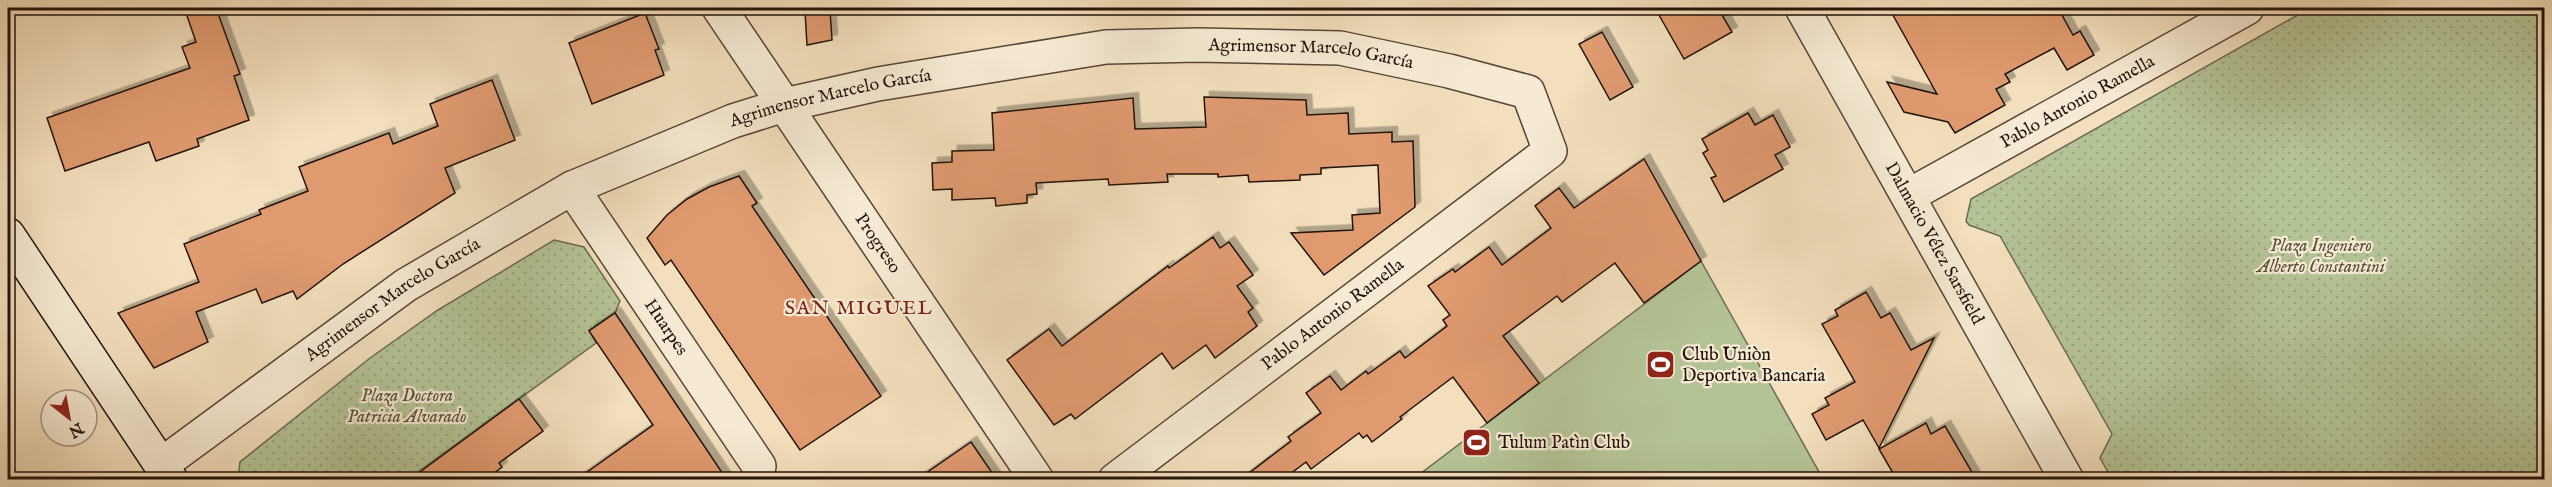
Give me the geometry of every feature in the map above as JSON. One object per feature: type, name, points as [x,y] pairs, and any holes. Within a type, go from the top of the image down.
[{"type":"street","name":"Progreso","points":[[718,8],[1037,480]]},
{"type":"street","name":"Dalmacio Vélez Sarsfield","points":[[1802,8],[2067,480]]},
{"type":"street","name":"Pablo Antonio Ramella","points":[[1908,196],[2247,8]]},
{"type":"street","name":"Agrimensor Marcelo García","points":[[166,472],[406,285],[572,188],[733,121],[784,105],[878,84],[1106,47],[1198,45],[1340,48],[1449,71],[1528,92],[1550,151]]},
{"type":"street","name":"Pablo Antonio Ramella","points":[[1115,480],[1550,151]]},
{"type":"street","name":"Huarpes","points":[[572,188],[759,466]]},
{"type":"street","points":[[8,235],[166,472]]},
{"type":"green space","name":"Plaza Ingeniero Alberto Constantini","points":[[2310,8],[2544,8],[2544,479],[2112,479],[2100,458],[2112,434],[2000,236],[1969,225],[1966,221],[1971,199]]},
{"type":"green space","name":"Plaza Doctora Patricia Alvarado","points":[[554,240],[584,247],[620,301],[615,313],[589,330],[596,343],[409,479],[238,480],[240,462],[370,358],[438,310]]},
{"type":"green space","name":"Club Uniòn Deportiva Bancaria","points":[[1701,261],[1823,479],[1412,480]]},
{"type":"building","points":[[202,8],[216,8],[240,74],[234,76],[249,120],[197,139],[199,146],[156,161],[149,142],[65,171],[47,118],[190,68],[182,47],[196,42],[186,13]]},
{"type":"building","points":[[1655,8],[1718,8],[1732,32],[1684,59]]},
{"type":"building","points":[[1889,8],[2058,8],[2073,35],[2080,31],[2094,55],[2067,70],[2054,48],[2005,74],[2010,82],[1996,89],[2005,105],[1955,133],[1948,122],[1904,112],[1887,82],[1937,94]]},
{"type":"building","points":[[830,10],[832,40],[807,45],[805,11]]},
{"type":"building","points":[[645,13],[659,49],[655,50],[664,75],[592,104],[569,43]]},
{"type":"building","points":[[1602,32],[1633,87],[1610,100],[1579,44]]},
{"type":"building","points":[[492,80],[515,140],[445,168],[455,193],[343,264],[297,299],[293,291],[262,303],[256,289],[196,312],[208,342],[154,368],[118,313],[199,282],[184,244],[261,214],[259,210],[308,191],[299,167],[389,133],[393,144],[438,126],[430,104]]},
{"type":"building","points":[[1204,97],[1306,100],[1307,115],[1348,113],[1349,134],[1392,132],[1392,142],[1413,141],[1415,207],[1324,275],[1291,233],[1353,230],[1352,215],[1380,213],[1378,165],[1321,168],[1321,174],[1300,175],[1300,180],[1249,182],[1248,175],[1218,177],[1218,174],[1167,174],[1168,182],[1109,185],[1108,179],[1036,183],[1037,194],[1027,195],[1027,203],[996,206],[995,198],[952,200],[952,189],[933,190],[932,163],[952,162],[952,151],[994,150],[992,113],[1133,98],[1135,129],[1206,127]]},
{"type":"building","points":[[1748,113],[1755,125],[1773,115],[1790,147],[1775,155],[1783,169],[1724,202],[1711,178],[1716,176],[1703,153],[1708,150],[1702,139]]},
{"type":"building","points":[[1644,159],[1701,261],[1644,303],[1615,263],[1562,302],[1557,296],[1503,336],[1539,383],[1487,423],[1453,377],[1400,417],[1402,419],[1372,442],[1367,435],[1363,438],[1359,433],[1311,469],[1306,462],[1282,480],[1240,480],[1291,441],[1288,437],[1321,413],[1306,393],[1330,376],[1341,390],[1366,371],[1368,374],[1400,351],[1405,358],[1447,326],[1443,320],[1450,315],[1428,286],[1453,269],[1455,272],[1489,247],[1502,265],[1551,228],[1535,206],[1559,188],[1574,208]]},
{"type":"building","points":[[739,176],[757,203],[752,206],[881,396],[800,450],[671,260],[665,265],[647,238],[667,215],[687,199],[709,187]]},
{"type":"building","points":[[1213,237],[1220,248],[1229,242],[1253,275],[1237,286],[1253,308],[1248,312],[1257,326],[1215,358],[1206,345],[1173,369],[1162,353],[1075,419],[1071,414],[1054,425],[1007,360],[1049,329],[1062,346],[1168,266],[1169,268]]},
{"type":"building","points":[[1866,292],[1881,318],[1890,313],[1911,350],[1934,338],[1879,448],[1863,420],[1826,440],[1812,414],[1829,405],[1825,398],[1855,382],[1822,324],[1838,316],[1835,310]]},
{"type":"building","points":[[615,313],[727,480],[576,480],[653,425],[589,331]]},
{"type":"building","points":[[519,399],[543,431],[499,463],[502,467],[485,480],[409,480]]},
{"type":"building","points":[[1926,423],[1931,434],[1945,426],[1976,479],[1897,480],[1879,449]]},
{"type":"building","points":[[971,442],[997,480],[916,480]]},
{"type":"place","name":"Club Uniòn Deportiva Bancaria","points":[[1661,365]]},
{"type":"place","name":"Tulum Patìn Club","points":[[1477,443]]},
{"type":"district","name":"SAN MIGUEL","points":[[859,308]]}]
